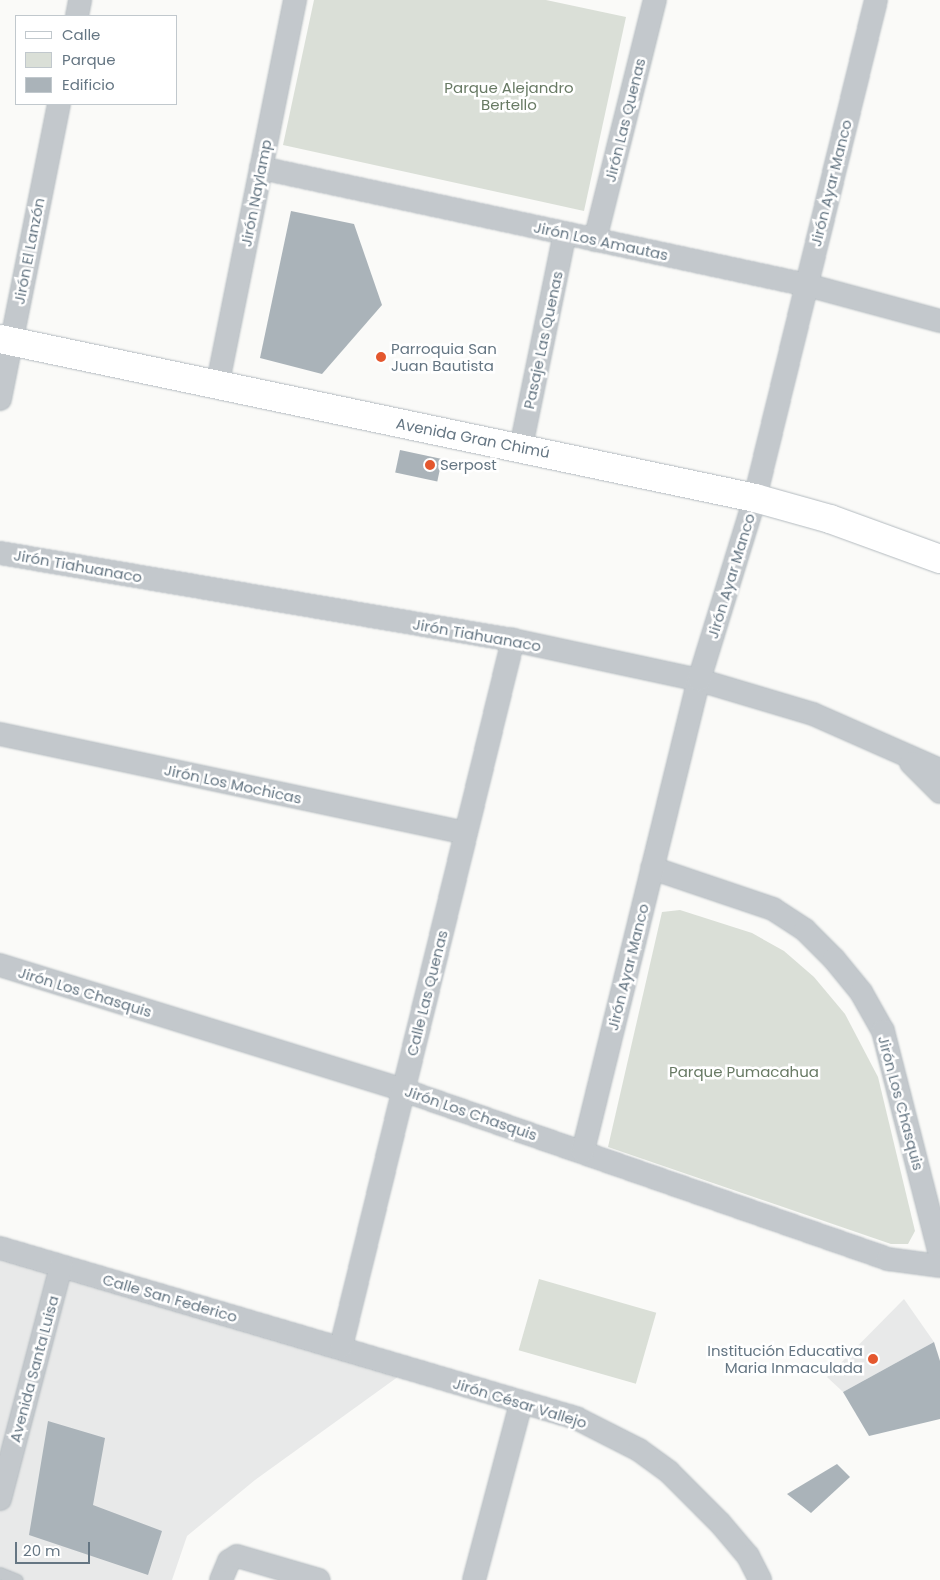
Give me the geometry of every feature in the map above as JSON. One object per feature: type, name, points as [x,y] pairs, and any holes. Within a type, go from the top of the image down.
[{"type":"street","points":[[77,15],[80,0]]},
{"type":"street","name":"Jirón Naylamp","points":[[217,387],[295,0]]},
{"type":"street","name":"Jirón Ayar Manco","points":[[583,1151],[699,680],[755,498],[876,0]]},
{"type":"street","name":"Jirón Las Quenas","points":[[595,240],[650,1]]},
{"type":"street","name":"Jirón El Lanzón","points":[[0,399],[5,340],[59,105]]},
{"type":"street","name":"Jirón Los Amautas","points":[[261,168],[807,286],[940,321]]},
{"type":"street","name":"Pasaje Las Quenas","points":[[521,447],[565,233]]},
{"type":"street","name":"Avenida Gran Chimú","points":[[5,340],[217,387],[521,447],[755,498],[830,519],[940,559]]},
{"type":"street","name":"Jirón Tiahuanaco","points":[[0,553],[513,640],[699,680],[813,714],[940,770]]},
{"type":"street","name":"Calle Las Quenas","points":[[341,1347],[513,640]]},
{"type":"street","name":"Jirón Los Mochicas","points":[[0,734],[466,833]]},
{"type":"street","points":[[900,752],[940,792]]},
{"type":"street","name":"Jirón Los Chasquis","points":[[652,868],[773,909],[805,930],[834,959],[860,992],[883,1031],[940,1256]]},
{"type":"street","name":"Jirón Los Chasquis","points":[[0,965],[403,1090],[583,1151],[888,1259],[940,1266]]},
{"type":"street","name":"Calle San Federico","points":[[0,1248],[61,1268],[341,1347]]},
{"type":"street","name":"Avenida Santa Luisa","points":[[0,1499],[5,1463],[61,1268]]},
{"type":"street","name":"Jirón César Vallejo","points":[[341,1347],[521,1403],[576,1418],[639,1450],[696,1497],[748,1556],[760,1580]]},
{"type":"street","points":[[474,1580],[521,1403]]},
{"type":"street","points":[[225,1571],[237,1556],[319,1580]]},
{"type":"lane","points":[[0,1573],[17,1580]]},
{"type":"shaded area","points":[[0,1242],[406,1371],[255,1480],[187,1536],[172,1580],[0,1580]]},
{"type":"shaded area","name":"Institución Educativa Maria Inmaculada","points":[[904,1299],[934,1342],[843,1392],[827,1377]]},
{"type":"green space","name":"Parque Alejandro Bertello","points":[[314,0],[546,0],[626,17],[584,211],[283,145]]},
{"type":"green space","name":"Parque Pumacahua","points":[[680,910],[752,933],[784,951],[814,977],[845,1014],[878,1077],[915,1231],[908,1244],[891,1244],[608,1147],[662,912]]},
{"type":"green space","points":[[539,1279],[656,1313],[636,1384],[519,1350]]},
{"type":"building","points":[[291,211],[354,224],[382,305],[322,374],[260,358]]},
{"type":"building","points":[[400,450],[442,459],[437,481],[395,472]]},
{"type":"building","points":[[934,1342],[940,1361],[940,1419],[869,1436],[843,1392]]},
{"type":"building","points":[[48,1421],[105,1438],[93,1505],[162,1531],[148,1575],[29,1535]]},
{"type":"building","points":[[837,1464],[850,1477],[811,1513],[787,1494]]},
{"type":"place","name":"Parroquia San Juan Bautista","points":[[381,357]]},
{"type":"place","name":"Serpost","points":[[430,465]]},
{"type":"place","name":"Institución Educativa Maria Inmaculada","points":[[873,1359]]}]
